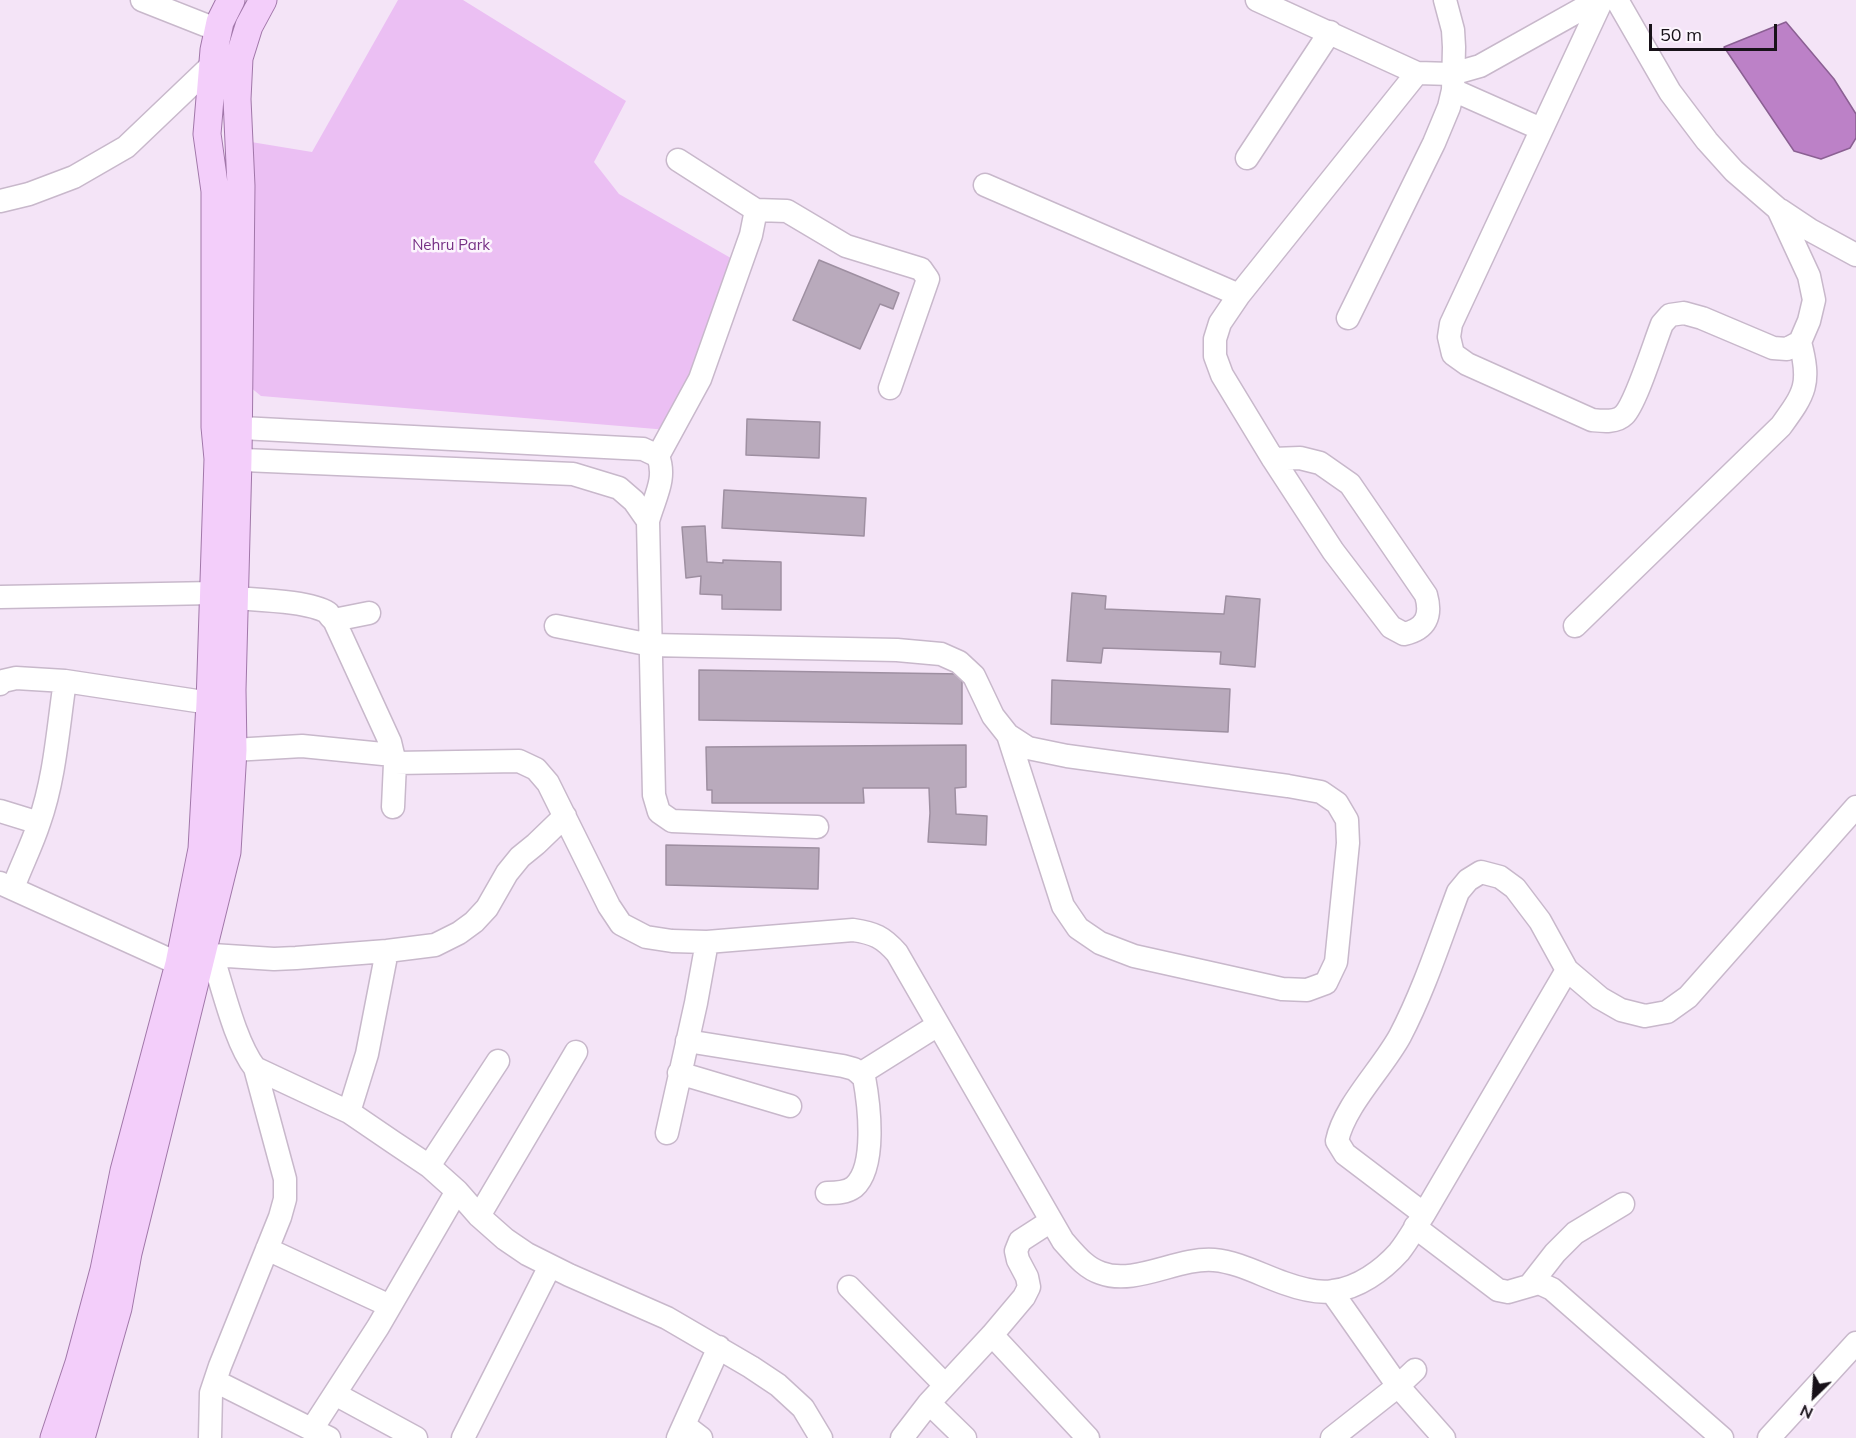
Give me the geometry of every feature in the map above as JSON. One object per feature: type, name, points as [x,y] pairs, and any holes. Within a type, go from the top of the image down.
[{"type":"main road","points":[[81,1438],[118,1308],[128,1253],[208,954],[227,852],[232,750],[224,595],[228,459],[215,191],[207,135],[218,30],[231,0]]},
{"type":"main road","points":[[227,427],[241,186],[237,99],[239,58],[249,26],[263,0]]},
{"type":"main road","points":[[54,1438],[85,1343],[104,1270],[123,1172],[179,964],[202,849],[210,703],[224,595]]},
{"type":"street","points":[[142,0],[218,30]]},
{"type":"street","points":[[1257,0],[1417,73],[1452,82],[1541,129]]},
{"type":"street","points":[[1348,318],[1434,142],[1449,106],[1454,47],[1453,30],[1444,0]]},
{"type":"street","points":[[1452,82],[1600,0]]},
{"type":"street","points":[[1600,0],[1451,324],[1449,337],[1453,354],[1467,364],[1592,420],[1607,422],[1623,417],[1632,404],[1662,324],[1670,315],[1684,313],[1702,318],[1773,348],[1787,349],[1800,342]]},
{"type":"street","points":[[1617,0],[1670,92],[1707,141],[1734,171],[1778,209],[1810,230],[1856,255]]},
{"type":"street","points":[[1247,158],[1330,32]]},
{"type":"street","points":[[0,201],[28,194],[74,177],[126,147],[213,64]]},
{"type":"street","points":[[1273,459],[1300,458],[1320,463],[1350,484],[1426,595],[1429,607],[1427,619],[1416,632],[1404,634],[1391,627],[1333,551],[1273,459],[1222,375],[1215,356],[1215,339],[1220,323],[1239,295],[1417,73]]},
{"type":"street","points":[[678,160],[756,210],[787,211],[846,246],[921,269],[928,279],[890,388]]},
{"type":"street","points":[[984,185],[1239,295]]},
{"type":"street","points":[[1575,626],[1780,426],[1800,399],[1806,365],[1800,342],[1809,321],[1814,300],[1809,276],[1778,209]]},
{"type":"street","points":[[657,456],[700,379],[751,235],[756,210]]},
{"type":"street","points":[[227,427],[643,448],[657,456],[662,467],[660,485],[648,520],[654,795],[659,812],[672,820],[817,827]]},
{"type":"street","points":[[228,459],[573,474],[619,488],[634,501],[648,520]]},
{"type":"street","points":[[0,597],[224,595],[290,603],[328,613],[334,620],[381,721],[394,759],[393,807]]},
{"type":"street","points":[[334,620],[369,613]]},
{"type":"street","points":[[556,626],[651,645],[897,650],[941,654],[959,662],[974,676],[993,716],[1008,735],[1028,748],[1067,756],[1321,792],[1336,803],[1347,820],[1348,843],[1336,962],[1326,983],[1307,990],[1282,989],[1134,956],[1100,943],[1078,928],[1062,906],[1008,735]]},
{"type":"street","points":[[0,684],[16,678],[65,681],[210,703]]},
{"type":"street","points":[[65,681],[51,776],[39,823],[6,886],[179,964]]},
{"type":"street","points":[[232,750],[302,746],[394,759],[519,761],[536,769],[548,783],[609,906],[621,924],[646,937],[672,941],[707,942],[853,930],[870,933],[887,941],[897,953],[1062,1241],[1085,1264],[1101,1273],[1119,1276],[1148,1272],[1192,1261],[1214,1260],[1233,1264],[1301,1288],[1332,1292],[1355,1285],[1379,1272],[1399,1251],[1419,1220],[1567,970]]},
{"type":"street","points":[[1722,1438],[1552,1289],[1539,1283],[1508,1292],[1498,1290],[1345,1154],[1337,1141],[1339,1130],[1384,1062],[1412,1013],[1458,892],[1468,880],[1481,872],[1500,877],[1515,888],[1540,921],[1567,970],[1600,998],[1621,1010],[1645,1016],[1667,1012],[1688,997],[1856,807]]},
{"type":"street","points":[[0,811],[39,823]]},
{"type":"street","points":[[210,1438],[211,1393],[280,1217],[285,1199],[285,1179],[255,1068],[241,1043],[208,954],[274,959],[387,951],[435,945],[459,933],[474,922],[486,908],[520,856],[565,816]]},
{"type":"street","points":[[667,1133],[707,942]]},
{"type":"street","points":[[349,1112],[367,1054],[387,951]]},
{"type":"street","points":[[860,1074],[938,1025]]},
{"type":"street","points":[[687,1041],[843,1065],[854,1069],[864,1077],[869,1115],[869,1143],[863,1171],[855,1186],[840,1193],[827,1193]]},
{"type":"street","points":[[479,1216],[576,1052]]},
{"type":"street","points":[[429,1167],[498,1061]]},
{"type":"street","points":[[255,1068],[349,1112],[429,1167],[457,1191],[479,1216],[526,1254],[667,1318],[719,1347],[778,1385],[803,1408],[821,1438]]},
{"type":"street","points":[[679,1073],[790,1106]]},
{"type":"street","points":[[215,1381],[321,1434],[335,1394],[390,1306],[457,1191]]},
{"type":"street","points":[[1530,1285],[1555,1253],[1575,1233],[1623,1204]]},
{"type":"street","points":[[902,1438],[928,1403],[1024,1297],[1029,1287],[1028,1277],[1018,1260],[1016,1251],[1020,1241],[1050,1221]]},
{"type":"street","points":[[267,1249],[390,1306]]},
{"type":"street","points":[[463,1438],[550,1266]]},
{"type":"street","points":[[849,1287],[945,1385]]},
{"type":"street","points":[[1332,1292],[1398,1386],[1444,1438]]},
{"type":"street","points":[[992,1335],[1088,1438]]},
{"type":"street","points":[[1769,1438],[1856,1342]]},
{"type":"street","points":[[688,1434],[719,1347]]},
{"type":"street","points":[[1332,1438],[1415,1370]]},
{"type":"street","points":[[335,1394],[416,1438]]},
{"type":"street","points":[[928,1403],[965,1438]]},
{"type":"green space","name":"Nehru Park","points":[[398,0],[463,0],[626,101],[594,162],[619,194],[736,261],[668,430],[261,396],[244,382],[245,141],[312,152]]},
{"type":"shaded area","points":[[1786,22],[1834,79],[1856,114],[1856,138],[1850,148],[1821,159],[1794,151],[1724,47]]},
{"type":"building","points":[[819,260],[899,293],[893,309],[880,304],[860,349],[793,320]]},
{"type":"building","points":[[747,419],[820,422],[819,458],[746,455]]},
{"type":"building","points":[[724,490],[866,498],[864,536],[722,528]]},
{"type":"building","points":[[705,526],[707,562],[723,563],[723,560],[781,562],[781,610],[722,609],[722,595],[700,594],[701,576],[686,578],[682,527]]},
{"type":"building","points":[[1072,593],[1106,596],[1105,609],[1224,614],[1226,596],[1260,599],[1255,667],[1220,664],[1221,652],[1103,648],[1101,663],[1067,661]]},
{"type":"building","points":[[699,670],[962,674],[962,724],[699,720]]},
{"type":"building","points":[[1052,680],[1230,689],[1228,732],[1051,724]]},
{"type":"building","points":[[966,745],[966,787],[955,788],[956,814],[987,816],[986,845],[928,842],[929,788],[863,788],[864,803],[712,803],[712,790],[707,790],[706,747]]},
{"type":"building","points":[[666,845],[819,848],[818,889],[666,885]]}]
